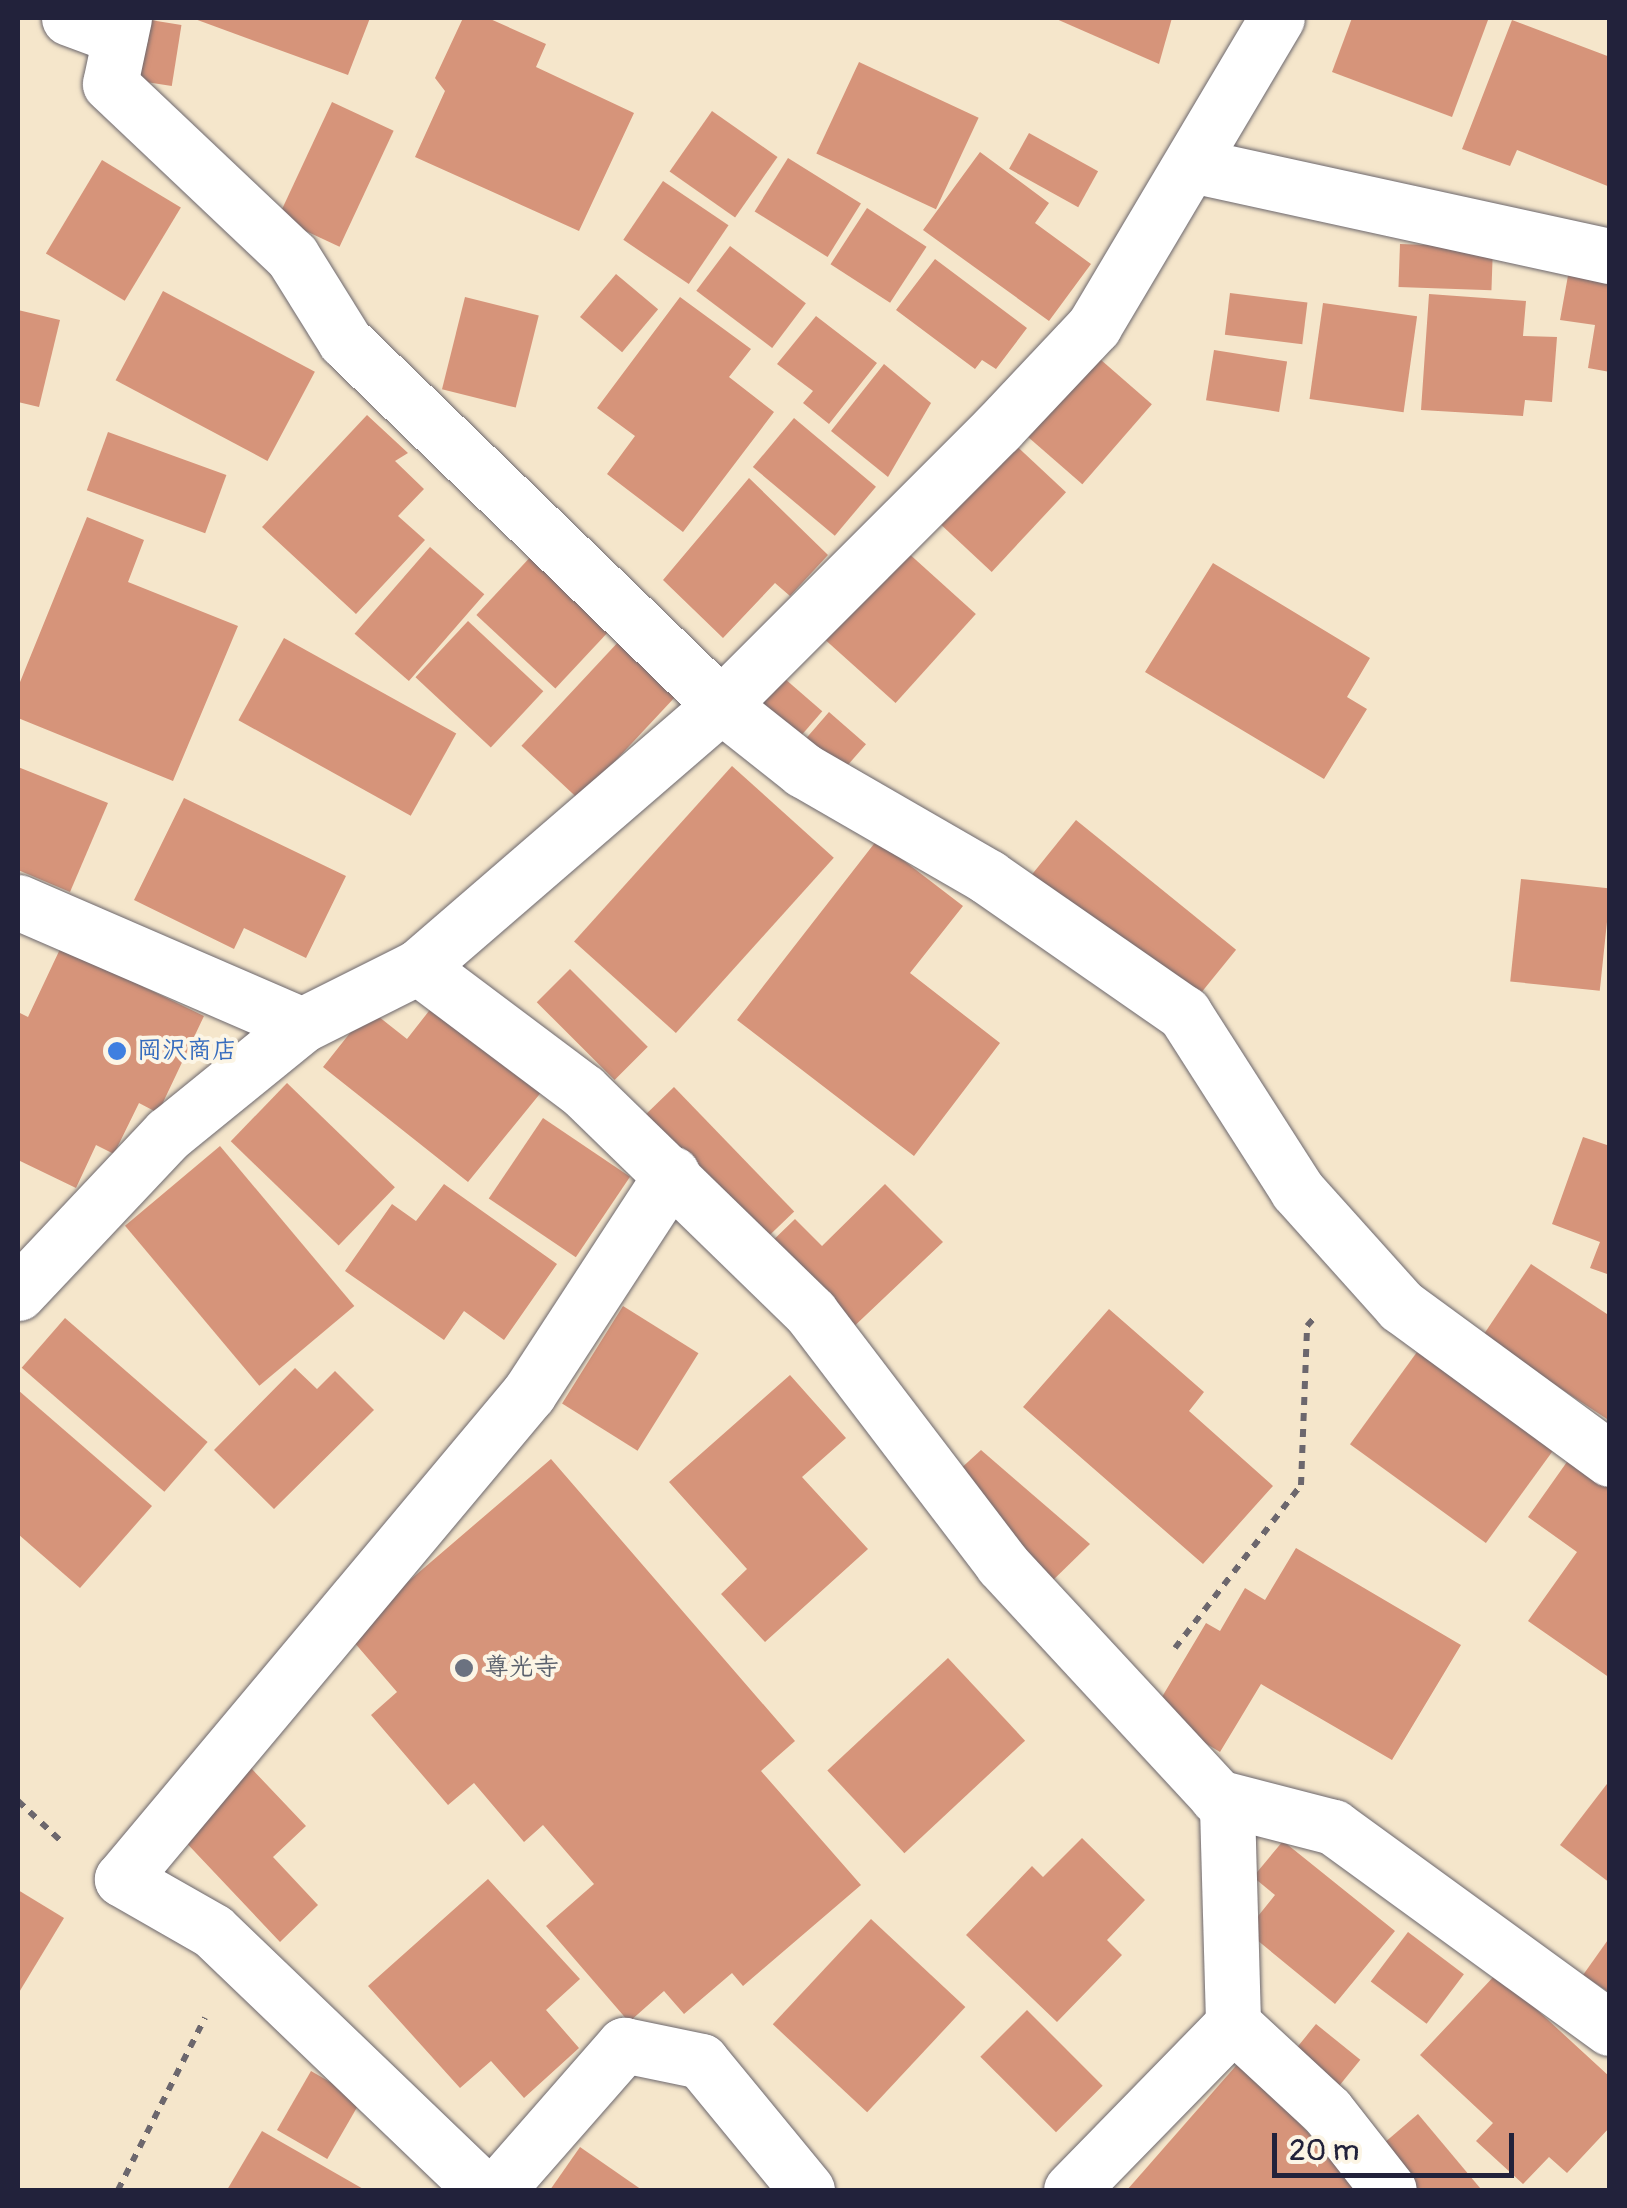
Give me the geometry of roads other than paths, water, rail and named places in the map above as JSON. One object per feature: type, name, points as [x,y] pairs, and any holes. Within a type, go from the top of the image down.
[{"type":"street","points":[[70,18],[122,27],[110,84],[292,256],[345,341],[721,705],[803,770],[988,877],[1184,1013],[1297,1190],[1402,1306],[1610,1459]]},
{"type":"street","points":[[18,1293],[168,1134],[302,1025],[418,967],[721,705],[1094,326],[1277,18]]},
{"type":"street","points":[[1192,165],[1610,256]]},
{"type":"street","points":[[18,902],[302,1025]]},
{"type":"street","points":[[418,967],[584,1091],[811,1313],[1002,1564],[1228,1807],[1233,2024],[1071,2190]]},
{"type":"street","points":[[483,2190],[236,1954],[122,1878],[529,1394],[672,1174]]},
{"type":"street","points":[[1218,1796],[1333,1828],[1610,2028]]},
{"type":"street","points":[[1233,2024],[1327,2111],[1388,2190]]},
{"type":"street","points":[[497,2190],[624,2045],[701,2061],[807,2190]]},
{"type":"place","name":"岡沢商店","points":[[117,1051]]},
{"type":"place","name":"尊光寺","points":[[464,1668]]}]
